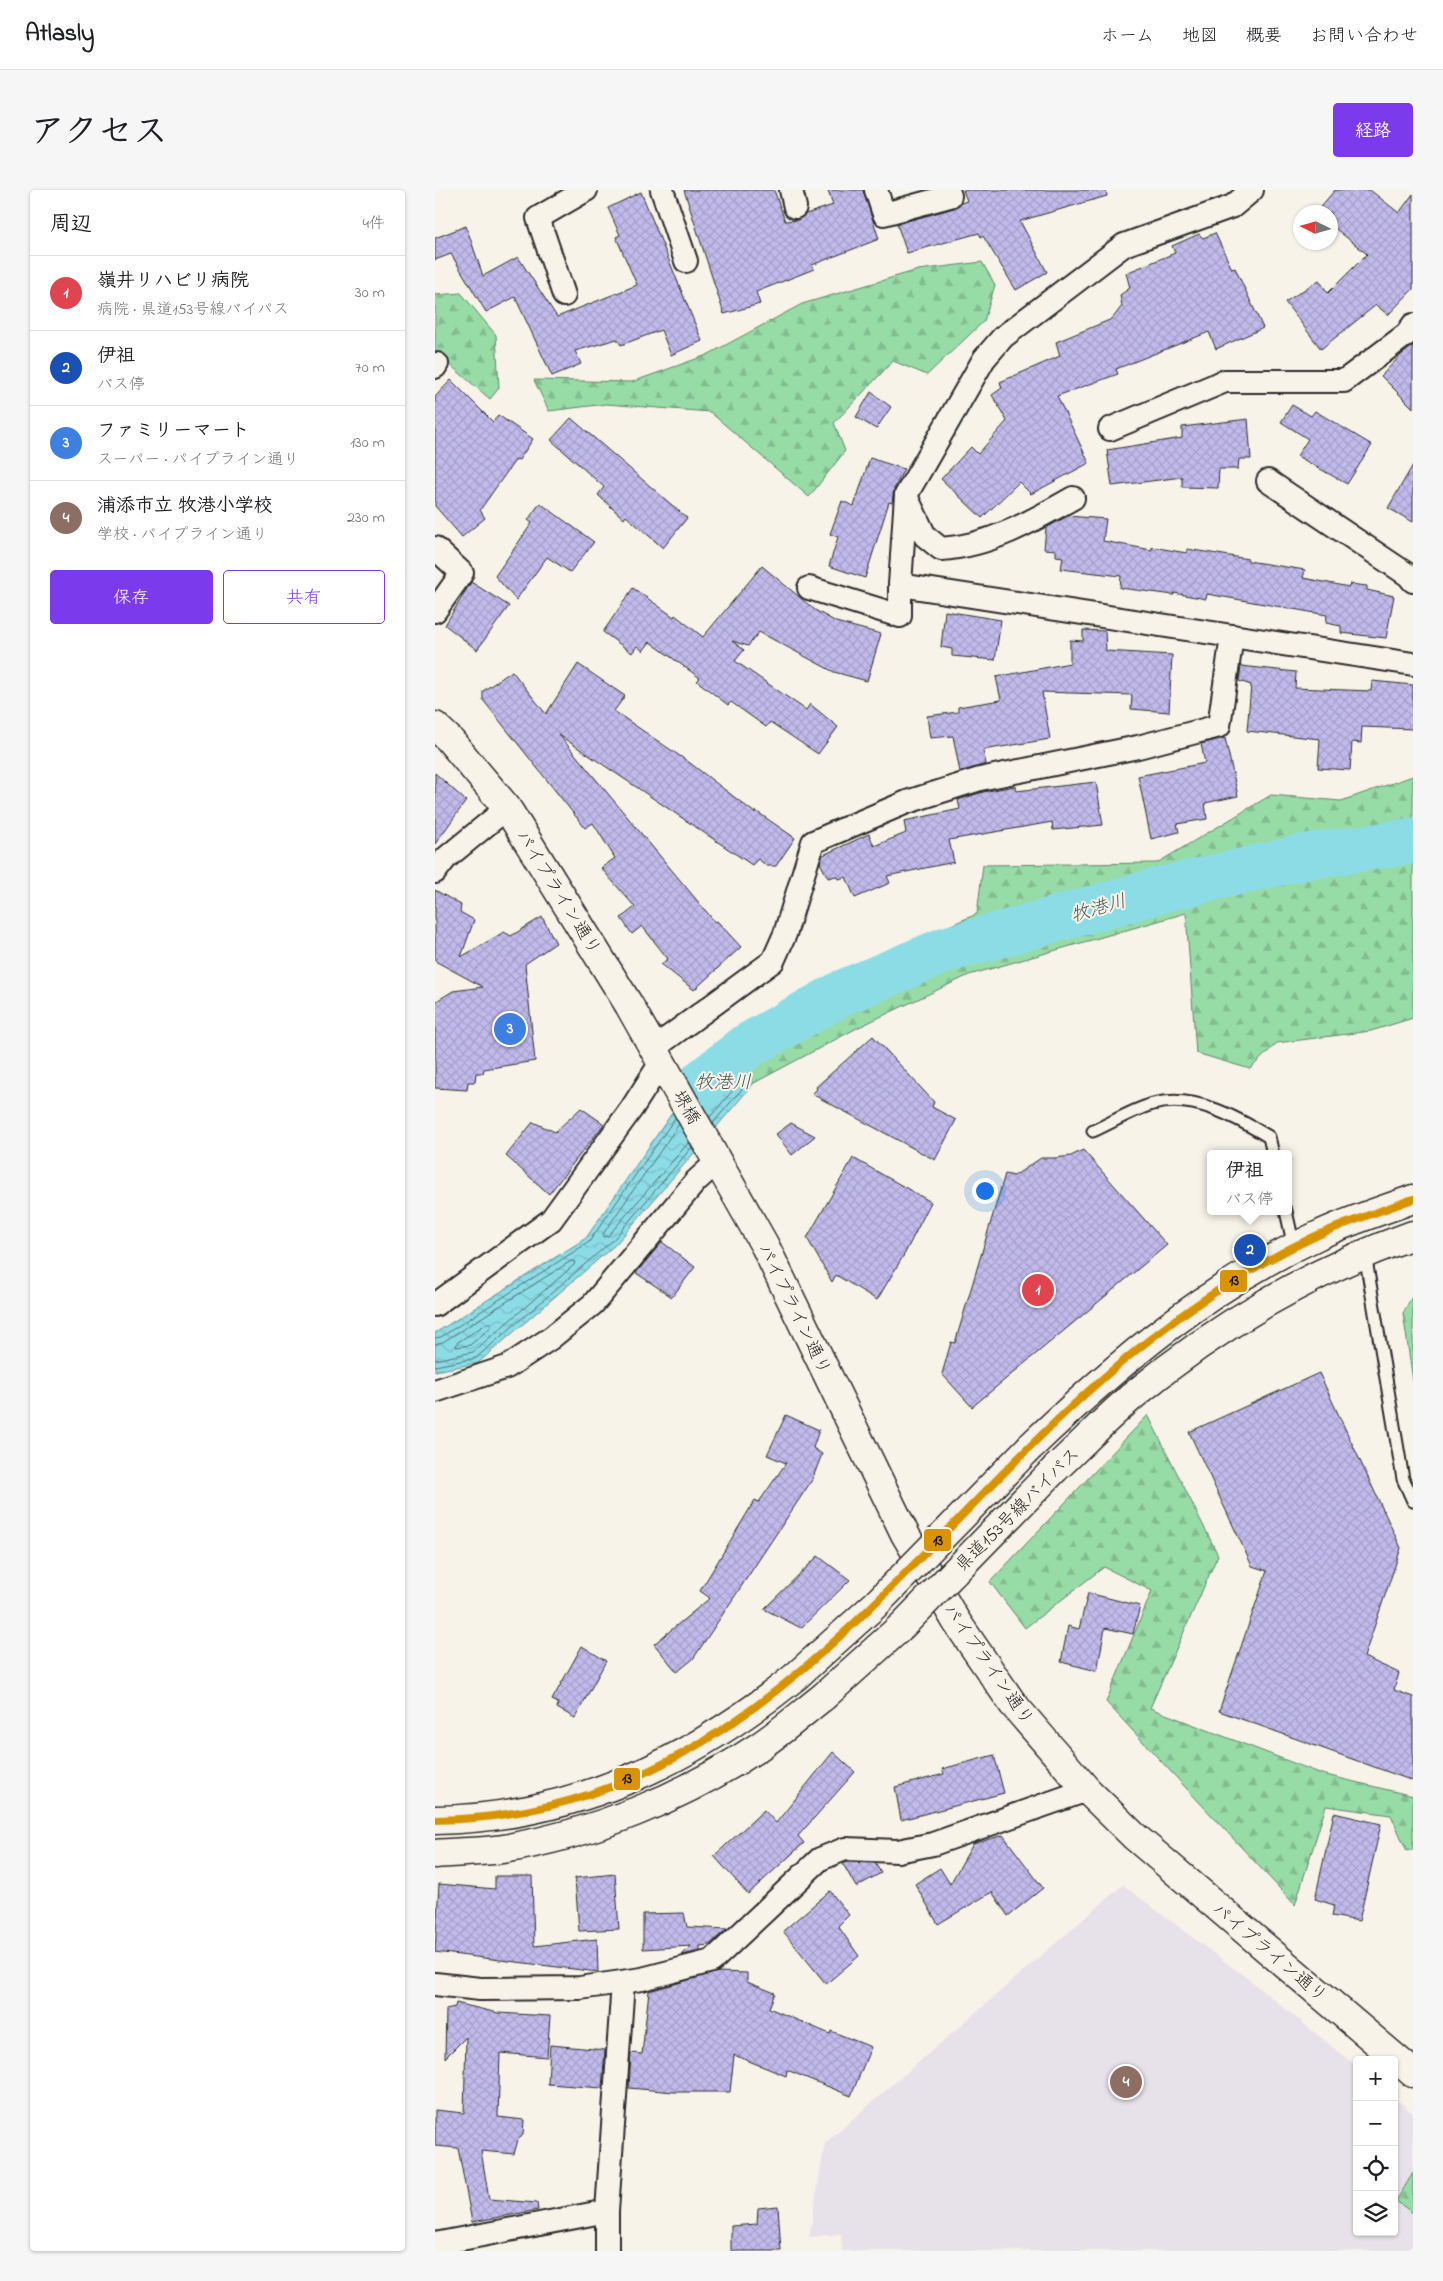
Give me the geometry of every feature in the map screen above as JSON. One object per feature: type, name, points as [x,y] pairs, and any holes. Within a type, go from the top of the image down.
[{"type":"main road","name":"パイプライン通り","points":[[435,726],[449,739],[507,808],[597,952],[660,1060]]},
{"type":"main road","name":"堺橋","points":[[660,1060],[713,1152]]},
{"type":"main road","name":"パイプライン通り","points":[[713,1152],[765,1246],[905,1534],[956,1621],[1013,1704],[1087,1790],[1141,1842],[1413,2073]]},
{"type":"main road","name":"県道153号線バイパス","points":[[435,1820],[467,1820],[501,1816],[562,1803],[649,1772],[725,1730],[795,1676],[875,1605],[1031,1446],[1130,1355],[1205,1299],[1294,1247],[1333,1229],[1413,1199]]},
{"type":"main road","name":"県道153号線バイパス","points":[[435,1854],[502,1849],[563,1836],[594,1827],[657,1802],[699,1782],[758,1748],[823,1697],[902,1626],[1055,1469],[1133,1395],[1213,1334],[1295,1288],[1365,1254],[1413,1235]]},
{"type":"street","points":[[564,295],[538,218],[586,190]]},
{"type":"street","points":[[662,190],[686,261]]},
{"type":"street","points":[[876,190],[884,214],[950,196],[948,190]]},
{"type":"street","points":[[809,588],[900,616],[900,585],[906,495],[985,359],[1003,337],[1124,245],[1233,206],[1252,190]]},
{"type":"street","points":[[1110,429],[1225,381],[1344,381],[1407,334],[1413,325]]},
{"type":"street","points":[[1268,481],[1333,523],[1413,581]]},
{"type":"street","points":[[906,495],[925,536],[941,549],[965,548],[997,537],[1073,498]]},
{"type":"street","points":[[435,548],[462,573],[435,611]]},
{"type":"street","points":[[900,585],[1413,664]]},
{"type":"street","points":[[435,1305],[551,1220],[632,1108],[660,1060],[773,962],[785,934],[813,842],[907,802],[980,779],[1138,747],[1219,726],[1232,636]]},
{"type":"street","points":[[435,872],[445,858],[507,808]]},
{"type":"street","points":[[435,1392],[507,1367],[551,1338],[593,1304],[696,1181],[713,1152]]},
{"type":"street","points":[[435,1984],[480,1989],[580,1988],[642,1979],[712,1961],[820,1859],[845,1849],[898,1851],[933,1844],[1087,1790]]},
{"type":"street","points":[[607,2251],[607,2211],[623,1982]]},
{"type":"street","points":[[435,2244],[607,2211]]},
{"type":"lane","points":[[1093,1131],[1152,1104],[1180,1100],[1217,1110],[1244,1122],[1269,1137],[1272,1150]]},
{"type":"lane","points":[[1287,1215],[1294,1247]]},
{"type":"lane","points":[[1365,1254],[1403,1479],[1413,1501]]},
{"type":"shaded area","points":[[1123,1885],[1256,1985],[1353,2064],[1353,2236],[1398,2236],[1398,2101],[1413,2113],[1413,2251],[842,2251],[841,2234],[809,2237],[825,2143]]},
{"type":"green space","points":[[982,262],[995,285],[984,321],[927,375],[893,361],[834,423],[845,451],[809,497],[710,412],[606,404],[549,411],[534,380],[632,382],[707,355],[802,304],[918,270]]},
{"type":"green space","points":[[435,293],[436,295],[461,293],[496,335],[499,388],[490,399],[435,352]]},
{"type":"green space","points":[[1413,776],[1413,1018],[1371,1031],[1277,1043],[1250,1069],[1196,1053],[1186,913],[969,975],[859,1027],[754,1083],[745,1076],[800,1028],[901,982],[891,950],[977,914],[983,865],[1157,863],[1271,795],[1341,801]]},
{"type":"green space","points":[[1413,1295],[1413,1381],[1403,1313]]},
{"type":"green space","points":[[1148,1415],[1218,1555],[1150,1708],[1322,1774],[1413,1796],[1413,1849],[1407,1851],[1391,1815],[1326,1806],[1295,1905],[1106,1702],[1152,1591],[1104,1567],[1025,1628],[990,1582]]},
{"type":"green space","points":[[1413,2173],[1413,2213],[1398,2202],[1398,2198]]},
{"type":"water","name":"牧港川","points":[[725,1036],[754,1083],[616,1244],[478,1363],[435,1371],[435,1333],[586,1238]]},
{"type":"building","points":[[684,190],[774,190],[785,221],[798,220],[806,214],[833,205],[828,190],[863,190],[879,239],[812,265],[814,269],[756,292],[760,304],[724,314]]},
{"type":"building","points":[[963,190],[1106,190],[1107,196],[1020,221],[1047,272],[1016,290],[983,236],[981,237],[979,233],[907,253],[897,224],[954,208],[967,201]]},
{"type":"building","points":[[1335,190],[1370,190],[1399,213],[1413,194],[1413,289],[1388,315],[1376,305],[1321,349],[1285,302],[1319,280],[1328,293],[1367,254],[1338,231],[1338,205],[1322,205]]},
{"type":"building","points":[[641,192],[702,341],[671,355],[661,330],[621,345],[617,339],[575,351],[581,364],[552,376],[515,297],[486,312],[451,254],[435,260],[435,238],[466,226],[483,276],[518,257],[557,317],[637,285],[616,237],[620,235],[608,208]]},
{"type":"building","points":[[1215,233],[1232,269],[1235,268],[1263,328],[1216,349],[1209,332],[1116,369],[1118,374],[1057,396],[1089,463],[1031,494],[1019,482],[982,518],[941,479],[971,447],[978,454],[1007,421],[992,395],[1002,388],[1000,382],[1060,356],[1056,342],[1112,319],[1122,306],[1120,295],[1130,288],[1126,273],[1175,253],[1172,246],[1199,234],[1203,238]]},
{"type":"building","points":[[1413,346],[1413,408],[1381,376],[1401,355]]},
{"type":"building","points":[[451,380],[493,422],[498,415],[533,439],[519,460],[516,459],[480,510],[485,518],[462,537],[435,506],[435,397]]},
{"type":"building","points":[[871,392],[891,407],[876,429],[856,417]]},
{"type":"building","points":[[1292,405],[1311,416],[1315,411],[1372,445],[1347,484],[1297,456],[1308,439],[1281,422]]},
{"type":"building","points":[[571,418],[687,518],[663,548],[626,516],[624,519],[598,495],[604,487],[551,440]]},
{"type":"building","points":[[1248,419],[1251,459],[1239,459],[1238,469],[1219,469],[1218,488],[1182,487],[1182,477],[1112,486],[1107,450],[1182,438],[1182,427]]},
{"type":"building","points":[[870,458],[904,469],[894,489],[892,503],[889,502],[865,578],[829,566],[838,537],[830,534],[842,501],[854,506]]},
{"type":"building","points":[[1413,465],[1413,522],[1388,508]]},
{"type":"building","points":[[540,503],[594,542],[570,572],[547,557],[516,600],[495,576],[532,523],[528,520]]},
{"type":"building","points":[[1068,516],[1106,519],[1103,541],[1152,550],[1152,547],[1187,553],[1187,549],[1248,559],[1248,561],[1305,570],[1303,578],[1349,587],[1350,584],[1367,586],[1367,590],[1394,596],[1386,638],[1341,633],[1341,626],[1326,623],[1327,615],[1207,594],[1206,599],[1174,593],[1174,595],[1120,588],[1121,576],[1061,569],[1063,557],[1056,556],[1056,550],[1044,549],[1046,528]]},
{"type":"building","points":[[762,566],[815,610],[836,622],[881,634],[867,681],[834,672],[759,632],[748,646],[732,641],[744,650],[735,661],[806,710],[810,704],[838,727],[818,754],[770,722],[766,727],[731,702],[728,705],[697,681],[700,678],[650,642],[643,651],[637,646],[632,653],[603,632],[633,588],[674,617],[675,615],[703,637]]},
{"type":"building","points":[[471,582],[509,606],[477,650],[445,625]]},
{"type":"building","points":[[945,611],[1001,620],[995,660],[952,656],[952,649],[941,647]]},
{"type":"building","points":[[1083,630],[1105,631],[1106,651],[1172,655],[1169,712],[1131,709],[1132,695],[1042,692],[1050,739],[983,750],[986,764],[960,772],[953,736],[930,738],[927,716],[958,712],[958,707],[1001,700],[996,677],[1070,663],[1070,640],[1083,641]]},
{"type":"building","points":[[578,664],[625,696],[614,711],[690,763],[755,813],[756,811],[795,838],[776,866],[767,866],[758,859],[752,865],[559,735],[715,922],[717,921],[741,947],[694,990],[661,964],[668,959],[642,926],[632,934],[621,918],[635,907],[601,868],[615,858],[593,823],[585,828],[483,700],[483,691],[512,671],[546,714]]},
{"type":"building","points":[[1241,666],[1296,672],[1295,688],[1371,691],[1372,681],[1413,685],[1413,729],[1362,727],[1361,743],[1352,742],[1350,770],[1318,768],[1320,739],[1247,731],[1251,685],[1239,681]]},
{"type":"building","points":[[1225,738],[1238,796],[1205,803],[1207,819],[1177,824],[1179,832],[1151,839],[1138,776],[1205,763],[1201,744]]},
{"type":"building","points":[[435,773],[466,801],[435,844]]},
{"type":"building","points":[[1096,782],[1103,825],[1053,830],[1052,822],[949,840],[954,862],[887,876],[890,883],[855,898],[846,877],[838,879],[836,876],[828,878],[820,863],[823,855],[869,834],[874,846],[906,833],[904,821],[960,809],[958,800],[983,792],[1015,786],[1016,791]]},
{"type":"building","points":[[435,890],[461,905],[460,912],[474,920],[461,957],[504,932],[511,936],[542,917],[556,943],[525,964],[535,1061],[484,1069],[483,1073],[476,1073],[475,1082],[468,1082],[467,1090],[435,1088],[435,1002],[453,991],[483,987],[435,961]]},
{"type":"building","points":[[873,1036],[934,1102],[932,1107],[956,1120],[935,1160],[812,1094],[817,1089],[816,1087]]},
{"type":"building","points":[[581,1108],[604,1124],[549,1194],[506,1156],[533,1122],[555,1132]]},
{"type":"building","points":[[791,1123],[815,1136],[792,1155],[776,1134]]},
{"type":"building","points":[[1083,1150],[1167,1245],[972,1407],[942,1374],[951,1342],[955,1343],[1005,1174],[1014,1176],[1041,1158],[1071,1156]]},
{"type":"building","points":[[853,1158],[931,1202],[905,1253],[877,1300],[836,1275],[832,1282],[807,1238]]},
{"type":"building","points":[[662,1242],[695,1267],[672,1297],[636,1273]]},
{"type":"building","points":[[1319,1373],[1401,1548],[1364,1657],[1399,1673],[1394,1690],[1413,1697],[1413,1781],[1219,1711],[1267,1571],[1252,1566],[1189,1432]]},
{"type":"building","points":[[786,1415],[819,1430],[813,1448],[822,1454],[812,1480],[693,1659],[677,1672],[654,1644],[710,1598],[700,1591],[755,1500],[759,1502],[786,1463],[767,1455]]},
{"type":"building","points":[[818,1556],[850,1580],[801,1628],[764,1609]]},
{"type":"building","points":[[1088,1593],[1140,1606],[1133,1634],[1105,1628],[1097,1671],[1061,1662],[1068,1626],[1079,1629]]},
{"type":"building","points":[[582,1646],[606,1661],[575,1718],[557,1708],[558,1703],[552,1700]]},
{"type":"building","points":[[833,1752],[855,1772],[798,1836],[804,1843],[748,1894],[714,1856],[764,1810],[776,1823]]},
{"type":"building","points":[[994,1755],[1004,1793],[901,1820],[895,1787],[944,1774],[942,1769]]},
{"type":"building","points":[[1334,1813],[1381,1824],[1359,1921],[1332,1916],[1334,1905],[1315,1899]]},
{"type":"building","points":[[1003,1835],[1043,1888],[1008,1916],[992,1892],[938,1924],[915,1884],[940,1868],[950,1884],[973,1844]]},
{"type":"building","points":[[847,1862],[875,1863],[881,1873],[856,1887],[843,1864]]},
{"type":"building","points":[[615,1874],[619,1929],[579,1931],[575,1878]]},
{"type":"building","points":[[495,1876],[532,1876],[534,1946],[597,1939],[598,1972],[435,1952],[439,1884],[495,1889]]},
{"type":"building","points":[[830,1891],[849,1915],[838,1926],[859,1956],[826,1984],[783,1931]]},
{"type":"building","points":[[684,1913],[687,1927],[727,1929],[709,1945],[700,1946],[700,1951],[682,1955],[691,1946],[643,1949],[643,1914]]},
{"type":"building","points":[[718,1972],[747,1973],[747,1982],[775,1993],[769,2008],[830,2034],[831,2031],[871,2047],[851,2096],[787,2070],[786,2076],[734,2055],[730,2092],[674,2092],[629,2088],[631,2053],[642,2054],[649,1991]]},
{"type":"building","points":[[456,2003],[498,2013],[550,2016],[547,2057],[500,2053],[498,2117],[524,2120],[523,2135],[518,2140],[514,2154],[481,2151],[489,2199],[537,2203],[538,2210],[472,2222],[458,2148],[435,2146],[435,2110],[464,2113],[466,2037],[445,2058],[446,2009],[455,2007]]},
{"type":"building","points":[[550,2045],[605,2050],[602,2088],[548,2084]]},
{"type":"building","points":[[778,2206],[781,2251],[731,2251],[731,2226],[757,2224],[758,2208]]},
{"type":"waterway","name":"牧港川","points":[[691,1100],[702,1082],[749,1045],[844,992],[945,950],[1165,889],[1304,857],[1413,841]]},
{"type":"transit line","name":"13","points":[[435,1820],[548,1806],[648,1771],[738,1719],[819,1655],[897,1582],[1048,1429],[1150,1339],[1196,1305],[1268,1260],[1330,1230],[1413,1199]]},
{"type":"place","name":"ファミリーマート","points":[[510,1029]]},
{"type":"place","name":"伊祖","points":[[1250,1250]]},
{"type":"place","name":"嶺井リハビリ病院","points":[[1038,1290]]},
{"type":"place","name":"浦添市立 牧港小学校","points":[[1126,2082]]}]
